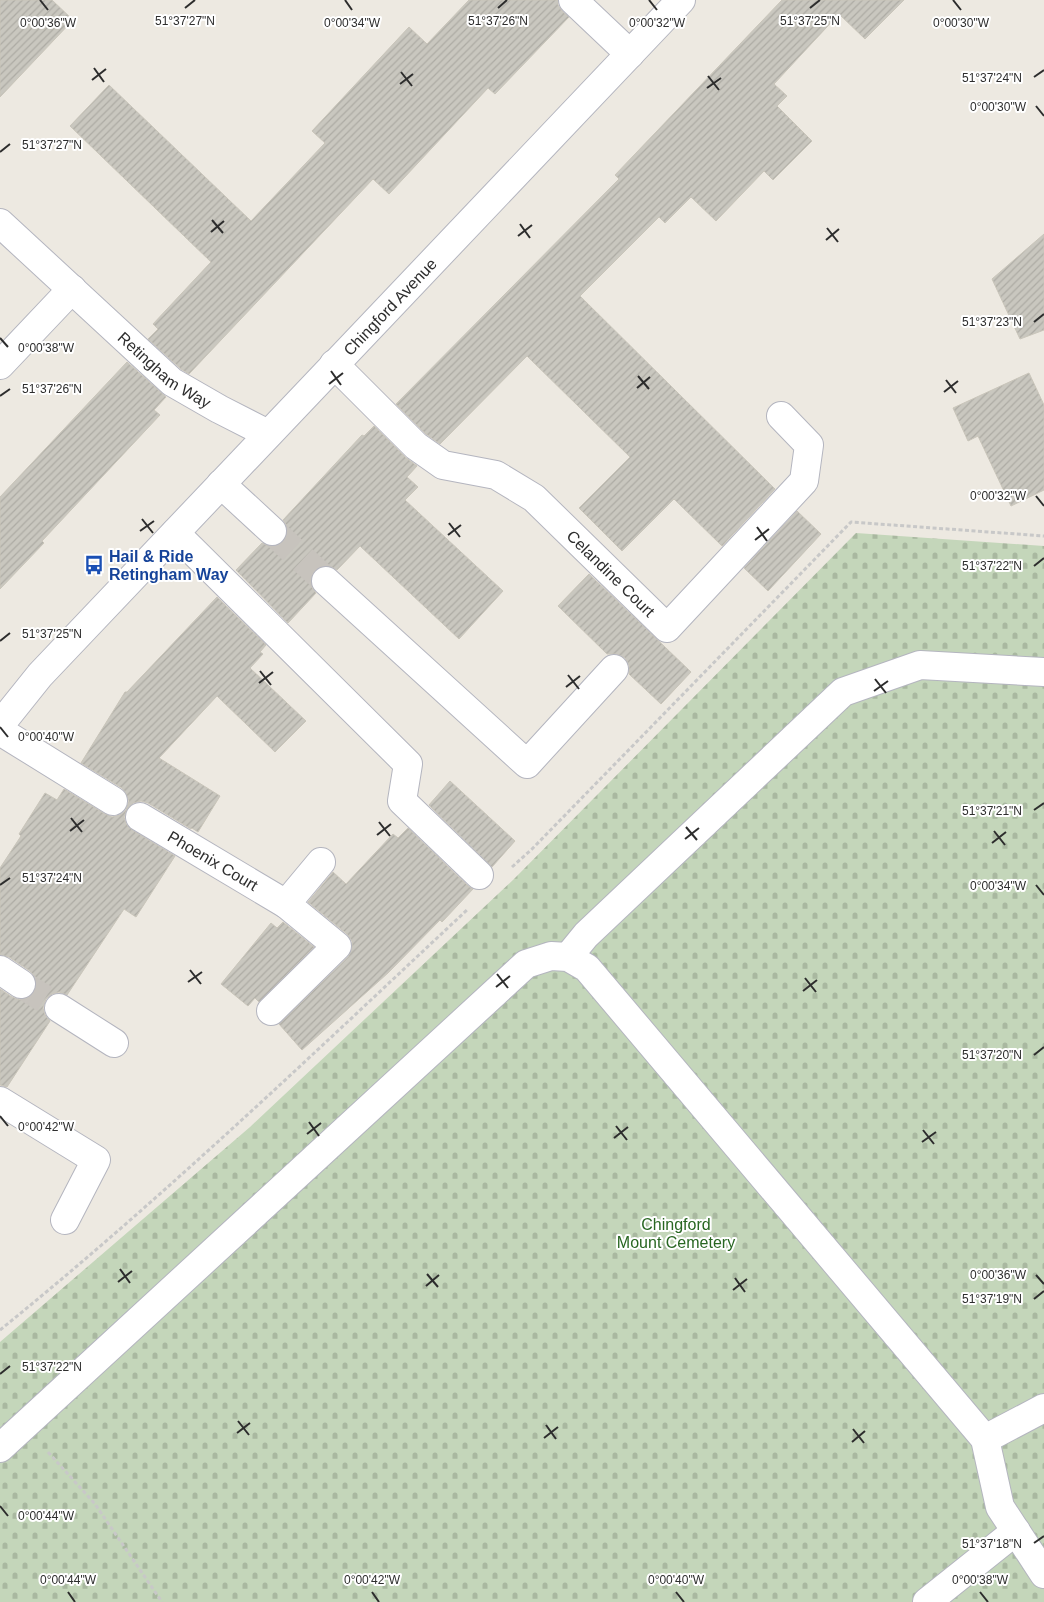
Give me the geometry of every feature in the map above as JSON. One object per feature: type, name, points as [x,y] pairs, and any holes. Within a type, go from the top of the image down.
[{"type":"street","points":[[573,0],[630,54]]},
{"type":"street","name":"Chingford Avenue","points":[[0,724],[40,675],[680,0]]},
{"type":"street","name":"Retingham Way","points":[[0,223],[172,382],[268,434]]},
{"type":"street","points":[[0,365],[72,289]]},
{"type":"street","name":"Celandine Court","points":[[334,364],[416,446],[443,466],[496,475],[534,498],[668,628],[804,482],[809,445],[781,416]]},
{"type":"street","points":[[221,484],[272,531]]},
{"type":"street","points":[[175,533],[408,764],[402,801],[479,875]]},
{"type":"street","points":[[326,581],[526,764],[614,669]]},
{"type":"street","points":[[568,957],[586,935],[843,692],[920,665],[1044,672]]},
{"type":"street","points":[[0,731],[113,801]]},
{"type":"street","name":"Phoenix Court","points":[[140,817],[286,904],[337,946],[271,1011]]},
{"type":"street","points":[[286,904],[321,862]]},
{"type":"street","points":[[0,1448],[526,964],[551,956],[568,957],[587,968],[985,1439],[1000,1507],[1044,1574]]},
{"type":"street","points":[[59,1008],[114,1044]]},
{"type":"street","points":[[0,1101],[96,1160],[65,1220]]},
{"type":"street","points":[[985,1439],[1044,1408]]},
{"type":"street","points":[[927,1602],[1016,1531]]},
{"type":"path","points":[[24,1425],[95,1504],[162,1602]]},
{"type":"green space","name":"Chingford Mount Cemetery","points":[[856,533],[1044,546],[1044,1602],[0,1602],[0,1342],[250,1127],[514,879]]},
{"type":"building","points":[[0,0],[52,0],[73,20],[0,97]]},
{"type":"building","points":[[469,0],[558,0],[558,5],[569,17],[495,94],[488,88],[389,194],[373,179],[189,374],[181,369],[148,339],[158,329],[153,324],[211,262],[70,126],[109,85],[251,221],[325,143],[312,131],[409,27],[427,44]]},
{"type":"building","points":[[782,0],[904,0],[865,39],[839,14],[774,84],[787,96],[777,106],[812,141],[773,180],[764,171],[716,221],[691,197],[665,223],[659,217],[580,296],[775,489],[722,546],[674,499],[622,551],[579,508],[630,457],[527,356],[440,444],[426,434],[396,404],[619,179],[615,175]]},
{"type":"building","points":[[1044,234],[1044,330],[1020,339],[992,279]]},
{"type":"building","points":[[127,362],[166,397],[154,410],[160,415],[42,541],[44,543],[0,589],[0,497]]},
{"type":"building","points":[[1029,373],[1044,405],[1044,490],[1011,506],[978,436],[968,441],[953,408]]},
{"type":"building","points":[[374,426],[405,457],[417,466],[407,477],[418,487],[405,500],[503,591],[459,639],[360,546],[337,570],[329,566],[322,566],[315,570],[311,578],[311,586],[316,593],[288,623],[236,570],[262,543],[269,546],[277,546],[283,542],[287,534],[287,526],[283,520],[362,435],[364,436]]},
{"type":"building","points":[[797,511],[821,534],[768,591],[744,568]]},
{"type":"building","points":[[589,574],[691,672],[661,704],[629,674],[629,665],[625,658],[617,654],[607,654],[558,606]]},
{"type":"building","points":[[217,597],[266,645],[260,652],[263,654],[250,668],[306,721],[275,752],[217,696],[159,758],[220,796],[198,832],[148,803],[141,801],[133,803],[127,809],[124,817],[126,824],[132,830],[175,856],[136,917],[124,909],[67,995],[59,992],[52,994],[46,999],[43,1008],[45,1015],[50,1021],[7,1087],[0,1085],[0,989],[20,1000],[28,998],[34,993],[37,985],[35,977],[30,971],[9,957],[0,955],[0,868],[21,836],[19,834],[45,793],[57,800],[64,789],[112,817],[120,815],[126,810],[129,801],[122,788],[81,763],[125,692]]},
{"type":"building","points":[[450,781],[515,841],[492,867],[429,805]]},
{"type":"building","points":[[408,828],[473,889],[442,922],[440,920],[388,973],[302,1050],[279,1024],[348,957],[352,949],[352,941],[347,934],[308,902],[333,872],[346,884],[393,834],[398,838]]},
{"type":"building","points":[[283,922],[314,947],[259,1002],[255,998],[248,1006],[221,984],[271,923],[277,928]]},
{"type":"tunnel","points":[[272,531],[326,581]]},
{"type":"tunnel","points":[[21,984],[59,1008]]},
{"type":"place","name":"Hail & Ride Retingham Way","points":[[94,565]]}]
